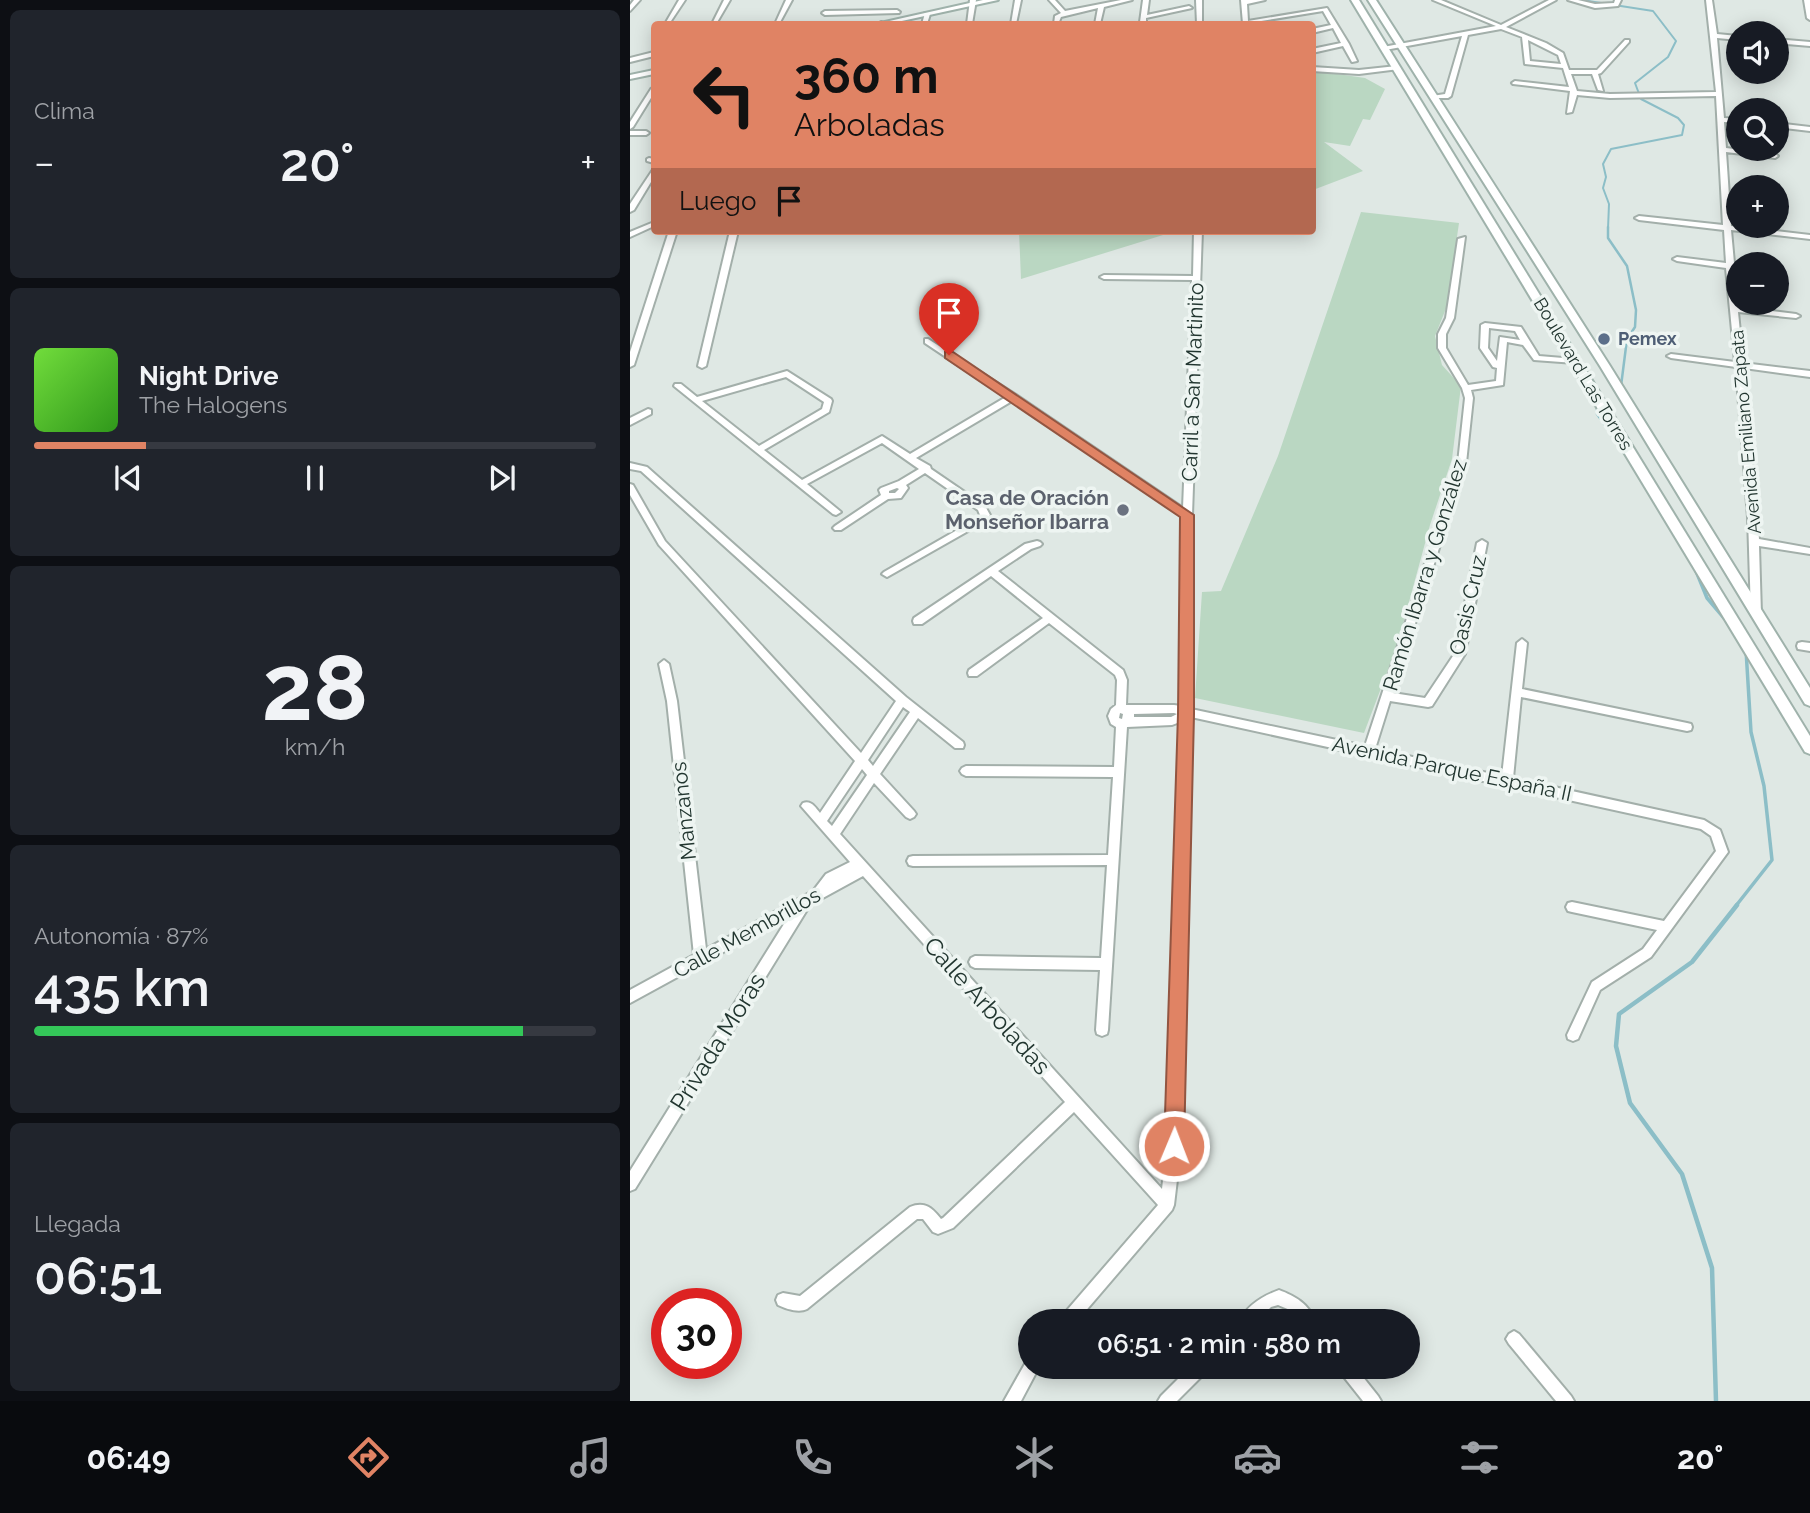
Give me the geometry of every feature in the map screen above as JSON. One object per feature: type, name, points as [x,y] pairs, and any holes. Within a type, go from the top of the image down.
[{"type":"main road","points":[[887,21],[896,17],[927,14],[962,3],[993,0]]},
{"type":"main road","name":"Boulevard Las Torres","points":[[1355,0],[1810,748]]},
{"type":"main road","name":"Boulevard Las Torres","points":[[1372,0],[1605,366],[1810,700]]},
{"type":"main road","points":[[630,77],[651,73]]},
{"type":"street","points":[[630,9],[637,0]]},
{"type":"street","points":[[669,21],[682,0]]},
{"type":"street","points":[[715,21],[727,0]]},
{"type":"street","points":[[778,21],[789,0]]},
{"type":"street","points":[[825,12],[896,17],[903,0]]},
{"type":"street","points":[[1014,21],[1018,0]]},
{"type":"street","points":[[1052,0],[1064,13]]},
{"type":"street","points":[[1061,0],[1072,11]]},
{"type":"street","points":[[1057,21],[1058,16],[1064,13],[1129,0]]},
{"type":"street","points":[[1146,0],[1143,21],[1189,8]]},
{"type":"street","points":[[1199,0],[1200,21]]},
{"type":"street","points":[[1245,21],[1245,1],[1262,0]]},
{"type":"street","points":[[1436,0],[1556,50],[1567,69],[1573,91],[1569,112]]},
{"type":"street","points":[[1385,48],[1501,27],[1553,0]]},
{"type":"street","points":[[1571,0],[1609,8],[1617,3]]},
{"type":"street","name":"Avenida Emiliano Zapata","points":[[1709,0],[1723,120],[1726,202]]},
{"type":"street","points":[[1807,0],[1810,18]]},
{"type":"street","points":[[969,21],[972,2]]},
{"type":"street","points":[[1098,21],[1101,6]]},
{"type":"street","points":[[1261,21],[1325,9],[1354,61]]},
{"type":"street","points":[[925,21],[927,14]]},
{"type":"street","points":[[1316,29],[1335,26]]},
{"type":"street","points":[[1434,97],[1448,96],[1465,35]]},
{"type":"street","points":[[1525,36],[1527,63],[1596,72]]},
{"type":"street","points":[[1715,36],[1726,37]]},
{"type":"street","points":[[1596,72],[1627,41]]},
{"type":"street","points":[[1789,42],[1810,44]]},
{"type":"street","points":[[1316,50],[1346,44]]},
{"type":"street","points":[[630,60],[651,55]]},
{"type":"street","points":[[1316,69],[1359,72],[1397,68]]},
{"type":"street","points":[[1596,72],[1601,90]]},
{"type":"street","points":[[1515,83],[1629,96],[1720,94]]},
{"type":"street","points":[[630,127],[651,94]]},
{"type":"street","points":[[1789,127],[1810,129]]},
{"type":"street","points":[[630,133],[646,133]]},
{"type":"street","points":[[630,211],[651,177]]},
{"type":"street","points":[[1639,218],[1726,228]]},
{"type":"street","points":[[630,234],[651,225]]},
{"type":"street","points":[[630,365],[672,235]]},
{"type":"street","points":[[702,366],[733,235]]},
{"type":"street","name":"Carril a San Martinito","points":[[1167,1205],[1174,1146],[1186,714],[1187,515],[1198,235]]},
{"type":"street","points":[[1789,235],[1810,237]]},
{"type":"street","points":[[1462,239],[1450,318],[1442,334],[1442,348],[1466,388],[1500,383],[1503,339],[1526,342]]},
{"type":"street","points":[[1677,259],[1726,265]]},
{"type":"street","points":[[1104,277],[1197,278]]},
{"type":"street","name":"Avenida Emiliano Zapata","points":[[1736,315],[1756,542],[1756,614]]},
{"type":"street","points":[[1787,315],[1796,316]]},
{"type":"street","points":[[1502,366],[1496,365],[1484,348],[1485,325],[1518,329],[1536,358],[1575,361]]},
{"type":"street","points":[[928,341],[1187,515]]},
{"type":"street","points":[[1671,356],[1810,374]]},
{"type":"street","points":[[696,401],[787,374],[828,401],[826,410],[758,450]]},
{"type":"street","points":[[678,386],[836,512]]},
{"type":"street","name":"Ramón Ibarra y González","points":[[1369,750],[1462,463],[1469,398],[1466,388]]},
{"type":"street","points":[[912,457],[1013,397]]},
{"type":"street","points":[[630,422],[648,412]]},
{"type":"street","points":[[801,484],[882,439],[912,457],[982,508],[985,515],[887,574]]},
{"type":"street","points":[[630,466],[644,469],[902,700],[959,745]]},
{"type":"street","points":[[838,527],[886,496],[901,495],[904,488],[900,485],[927,468]]},
{"type":"street","points":[[630,487],[662,543],[910,814]]},
{"type":"street","points":[[1756,542],[1810,551]]},
{"type":"street","name":"Oasis Cruz","points":[[1388,696],[1428,703],[1458,659],[1482,543]]},
{"type":"street","points":[[918,621],[1028,546],[1037,544]]},
{"type":"street","points":[[992,572],[1119,673],[1122,680],[1124,716],[1102,1030]]},
{"type":"street","points":[[973,673],[1049,618]]},
{"type":"street","points":[[1507,779],[1522,643]]},
{"type":"street","name":"Manzanos","points":[[664,664],[672,701],[701,959]]},
{"type":"street","points":[[1517,692],[1687,727]]},
{"type":"street","points":[[821,821],[902,700]]},
{"type":"street","points":[[833,835],[916,712]]},
{"type":"street","points":[[1124,716],[1172,721],[1186,714]]},
{"type":"street","name":"Avenida Parque España II","points":[[1186,714],[1507,779],[1704,825],[1716,833],[1722,852],[1666,927]]},
{"type":"street","points":[[966,771],[1118,772]]},
{"type":"street","name":"Calle Arboladas","points":[[807,806],[1167,1205]]},
{"type":"street","points":[[912,861],[1113,860]]},
{"type":"street","name":"Calle Membrillos","points":[[630,997],[861,866]]},
{"type":"street","name":"Privada Moras","points":[[630,1184],[811,896]]},
{"type":"street","points":[[1572,907],[1666,927],[1647,953],[1596,986],[1573,1035]]},
{"type":"street","points":[[975,962],[1106,964]]},
{"type":"street","points":[[783,1300],[802,1304],[915,1212],[926,1212],[938,1227],[948,1223],[1074,1102]]},
{"type":"street","points":[[1077,1309],[1167,1205]]},
{"type":"street","points":[[1259,1309],[1266,1302],[1279,1297],[1298,1309]]},
{"type":"street","points":[[1514,1339],[1566,1401]]},
{"type":"street","points":[[1012,1401],[1024,1379]]},
{"type":"street","points":[[1166,1401],[1189,1379]]},
{"type":"street","points":[[1355,1379],[1373,1401]]},
{"type":"green space","points":[[1316,73],[1365,78],[1385,89],[1370,120],[1363,119],[1350,146],[1324,142],[1363,171],[1316,189]]},
{"type":"green space","points":[[1361,212],[1459,223],[1447,306],[1435,336],[1442,365],[1461,386],[1452,459],[1430,525],[1397,646],[1364,733],[1195,698],[1202,592],[1221,591],[1278,456]]},
{"type":"green space","points":[[1019,235],[1163,235],[1021,279]]},
{"type":"waterway","points":[[1582,0],[1653,11],[1676,41],[1668,57],[1635,83],[1641,99],[1678,118],[1684,125],[1682,135],[1611,149],[1603,164],[1606,177],[1603,188],[1609,204],[1608,229]]},
{"type":"waterway","points":[[1608,229],[1608,238],[1627,266],[1636,310],[1635,327],[1627,339],[1621,386]]},
{"type":"waterway","points":[[1597,408],[1597,414],[1627,456]]},
{"type":"waterway","points":[[1696,571],[1707,598],[1724,618]]},
{"type":"waterway","points":[[1735,907],[1772,860],[1764,786],[1751,732],[1746,650]]},
{"type":"waterway","points":[[1716,1401],[1712,1268],[1682,1174],[1630,1103],[1616,1046],[1619,1014],[1692,962],[1737,905]]},
{"type":"place","name":"Pemex","points":[[1604,339]]},
{"type":"place","name":"Casa de Oración Monseñor Ibarra","points":[[1123,510]]},
{"type":"route","points":[[949,355],[1187,515],[1186,714],[1174,1146]]}]
